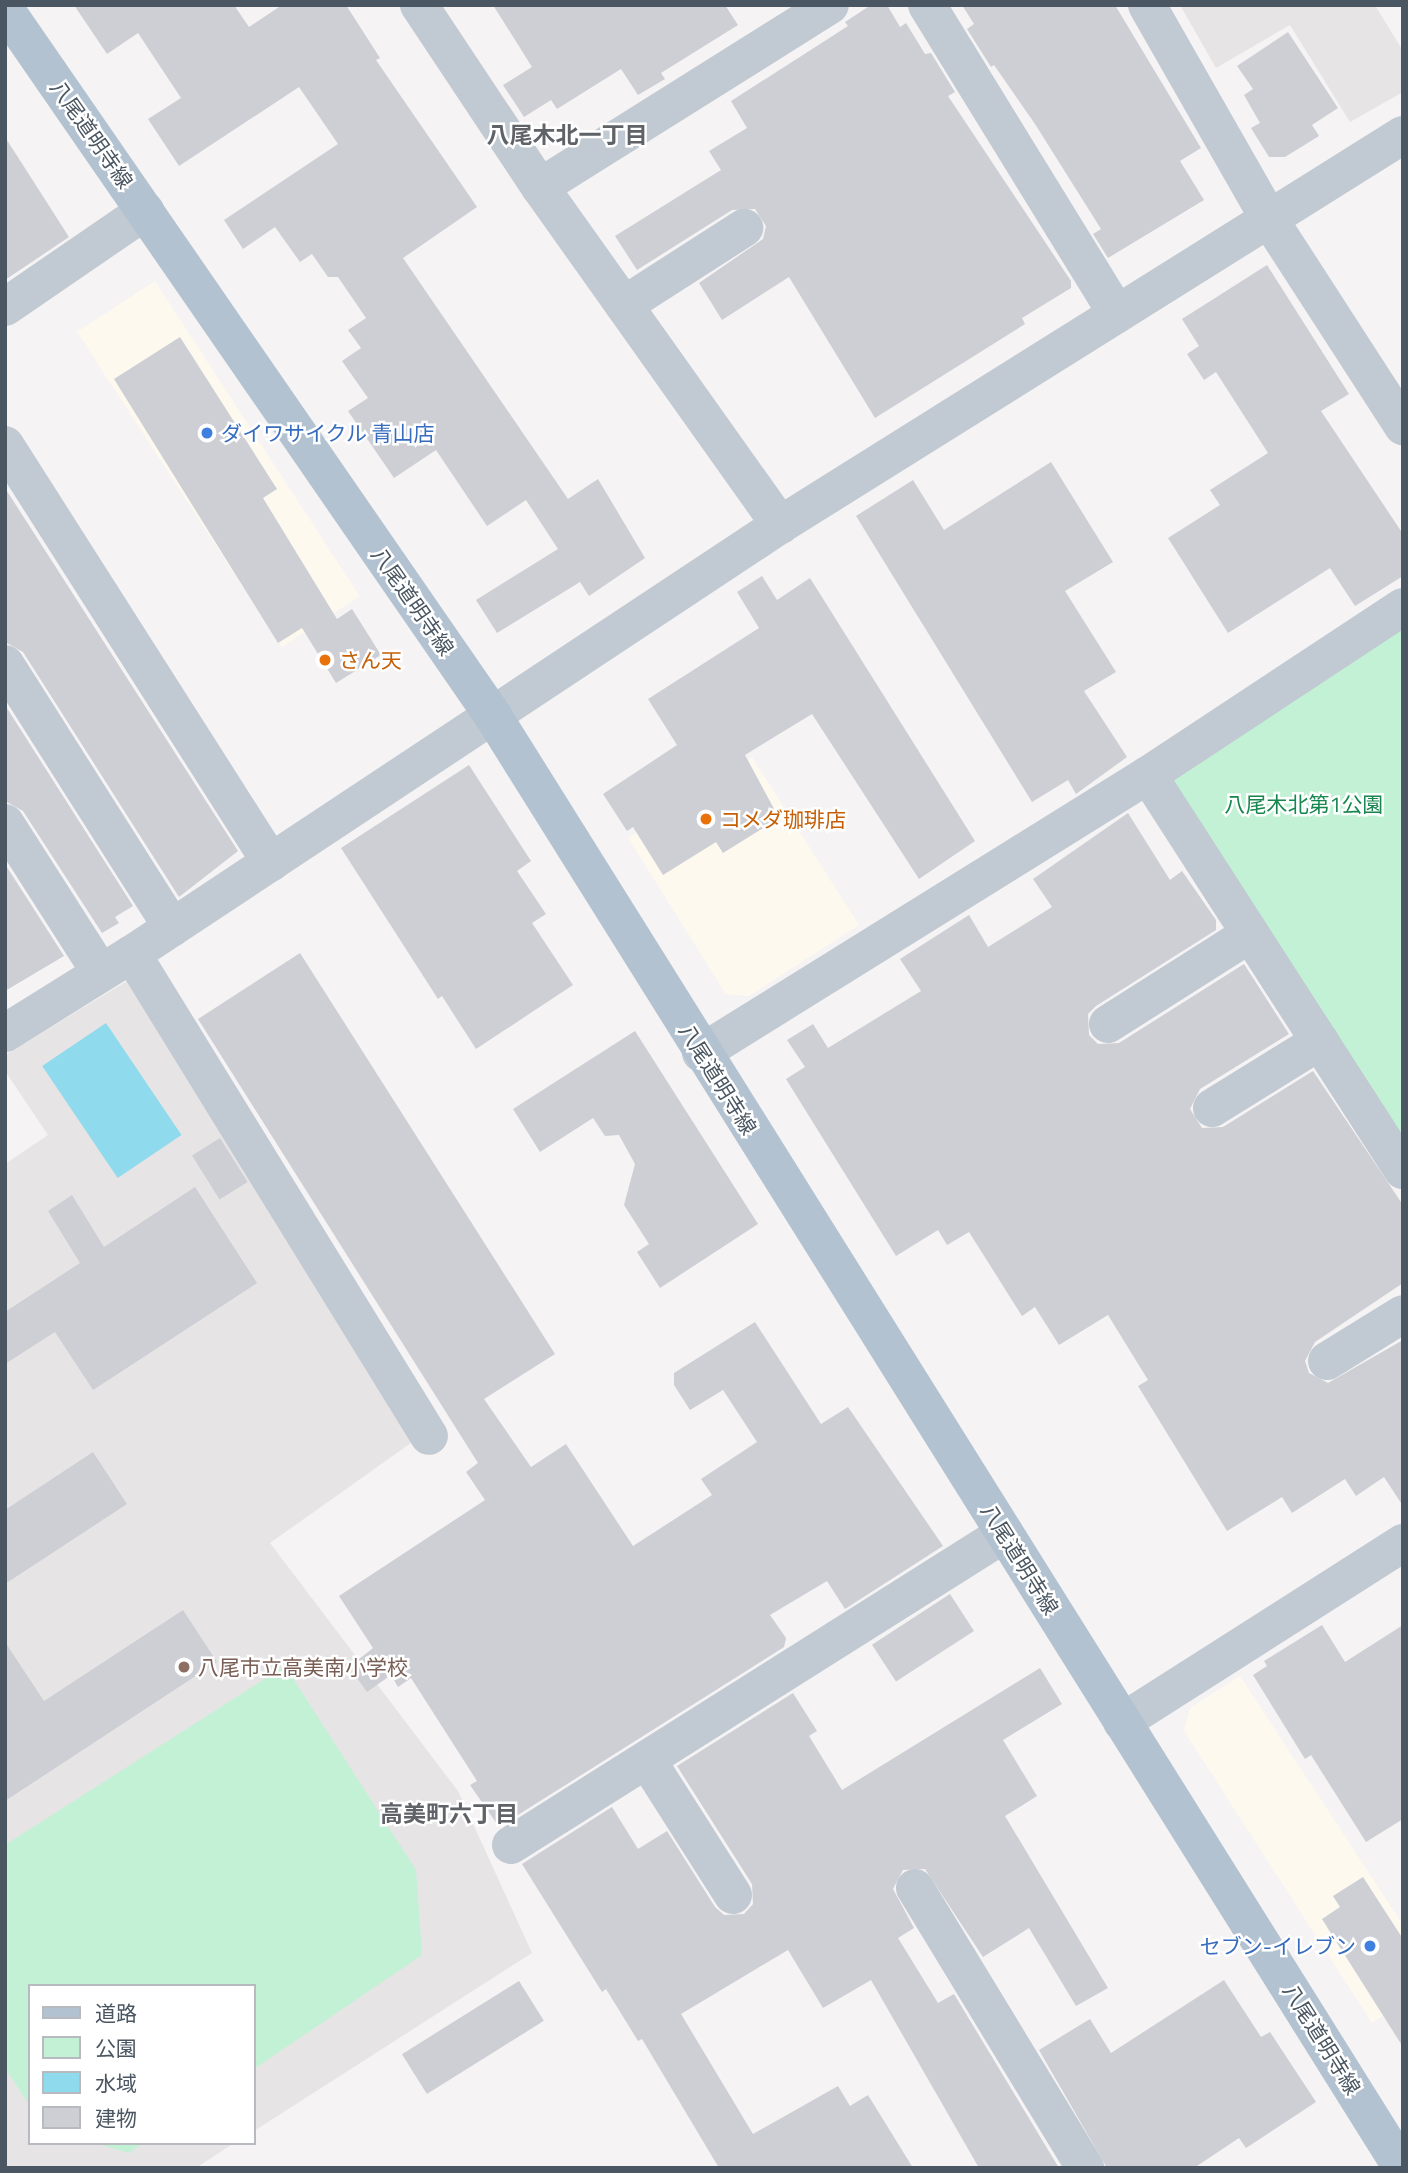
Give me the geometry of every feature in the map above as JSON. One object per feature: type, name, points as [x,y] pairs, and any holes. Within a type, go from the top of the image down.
[{"type":"main road","name":"八尾道明寺線","points":[[5,9],[493,716],[701,1053],[1402,2168]]},
{"type":"street","points":[[419,5],[540,187],[780,526]]},
{"type":"street","points":[[540,187],[830,5]]},
{"type":"street","points":[[927,5],[1117,314]]},
{"type":"street","points":[[1147,5],[1269,219],[1403,426]]},
{"type":"street","points":[[5,1033],[271,863],[780,526],[1269,219],[1398,147]]},
{"type":"street","points":[[5,307],[145,211]]},
{"type":"street","points":[[624,305],[744,228]]},
{"type":"street","points":[[5,445],[271,863]]},
{"type":"street","points":[[701,1053],[1148,775],[1403,607]]},
{"type":"street","points":[[5,664],[172,927]]},
{"type":"street","points":[[1148,775],[1403,1170]]},
{"type":"street","points":[[5,823],[116,964],[429,1436]]},
{"type":"street","points":[[1108,1024],[1250,934]]},
{"type":"street","points":[[1212,1108],[1320,1041]]},
{"type":"street","points":[[1327,1361],[1403,1314]]},
{"type":"street","points":[[511,1845],[1004,1534]]},
{"type":"street","points":[[1122,1722],[1403,1543]]},
{"type":"street","points":[[647,1760],[733,1895]]},
{"type":"street","points":[[915,1888],[1085,2168]]},
{"type":"shaded area","points":[[1180,5],[1375,5],[1403,51],[1403,92],[1350,122],[1290,25],[1216,68]]},
{"type":"shaded area","points":[[155,281],[360,596],[282,647],[77,332]]},
{"type":"shaded area","points":[[752,757],[859,925],[749,996],[726,994],[628,838]]},
{"type":"shaded area","name":"八尾市立高美南小学校","points":[[127,981],[418,1438],[270,1543],[458,1791],[532,1953],[256,2130],[256,1984],[28,1984],[28,2145],[231,2145],[196,2168],[5,2168],[5,1164],[48,1135],[5,1071],[5,1055]]},
{"type":"shaded area","points":[[1240,1676],[1403,1925],[1403,2003],[1372,2023],[1184,1731],[1190,1708]]},
{"type":"green space","name":"八尾木北第1公園","points":[[1403,616],[1403,1136],[1167,775]]},
{"type":"green space","points":[[285,1666],[416,1870],[422,1955],[256,2068],[256,1984],[28,1984],[28,2103],[5,2068],[5,1845]]},
{"type":"green space","points":[[102,2145],[140,2145],[129,2153]]},
{"type":"water","points":[[106,1023],[181,1135],[118,1178],[42,1066]]},
{"type":"building","points":[[74,5],[234,5],[249,27],[282,5],[346,5],[380,58],[376,60],[477,207],[403,258],[568,499],[598,479],[645,558],[589,596],[580,582],[497,633],[476,600],[558,549],[526,500],[487,526],[436,450],[394,478],[348,411],[368,398],[342,361],[361,348],[348,330],[366,318],[338,277],[328,277],[312,254],[300,262],[275,227],[243,249],[224,220],[338,144],[299,87],[179,166],[148,119],[181,98],[138,33],[107,54]]},
{"type":"building","points":[[493,5],[725,5],[738,25],[661,73],[665,79],[638,95],[621,69],[557,109],[551,100],[524,117],[503,85],[532,67]]},
{"type":"building","points":[[871,5],[887,5],[900,27],[906,23],[925,54],[931,53],[955,92],[948,96],[1071,281],[1071,288],[1022,318],[1025,324],[875,418],[789,277],[722,320],[699,283],[763,239],[766,226],[755,209],[732,210],[637,270],[615,236],[721,170],[709,151],[747,128],[731,101],[848,26],[845,22]]},
{"type":"building","points":[[962,5],[1115,5],[1201,148],[1180,161],[1204,200],[1108,258],[1093,234],[1101,229],[1035,124],[994,65],[991,67],[967,29],[974,24]]},
{"type":"building","points":[[1288,32],[1338,108],[1312,125],[1319,136],[1285,157],[1269,157],[1251,128],[1260,123],[1244,95],[1253,89],[1237,66]]},
{"type":"building","points":[[5,137],[69,237],[5,280]]},
{"type":"building","points":[[1267,265],[1349,394],[1321,411],[1403,534],[1403,576],[1355,606],[1330,568],[1228,633],[1168,538],[1220,505],[1210,490],[1268,453],[1216,372],[1204,380],[1187,354],[1199,346],[1182,319]]},
{"type":"building","points":[[180,337],[277,489],[263,498],[337,619],[352,609],[381,655],[336,683],[302,628],[278,643],[114,379]]},
{"type":"building","points":[[1051,462],[1113,562],[1065,591],[1116,672],[1084,691],[1127,757],[1076,794],[1068,780],[1032,802],[856,516],[913,480],[944,530]]},
{"type":"building","points":[[5,488],[238,851],[179,897],[23,652],[5,642]]},
{"type":"building","points":[[762,576],[777,600],[810,578],[975,841],[919,879],[812,714],[745,755],[779,818],[723,853],[716,842],[663,875],[633,827],[627,831],[603,794],[677,745],[648,699],[759,628],[737,592]]},
{"type":"building","points":[[5,705],[133,906],[115,917],[119,923],[102,933],[23,811],[5,801]]},
{"type":"building","points":[[469,765],[531,861],[517,871],[546,914],[532,923],[573,985],[476,1049],[442,996],[438,999],[341,848]]},
{"type":"building","points":[[1128,813],[1170,880],[1182,871],[1216,920],[1216,930],[1096,1006],[1088,1014],[1089,1035],[1098,1044],[1119,1043],[1244,964],[1289,1034],[1200,1089],[1190,1109],[1202,1128],[1223,1127],[1313,1071],[1403,1205],[1403,1283],[1315,1342],[1305,1361],[1309,1373],[1328,1383],[1403,1340],[1403,1506],[1384,1477],[1356,1496],[1345,1479],[1292,1513],[1282,1497],[1227,1531],[1138,1386],[1148,1380],[1108,1315],[1059,1345],[1035,1307],[1022,1316],[969,1232],[947,1245],[938,1230],[896,1256],[786,1079],[805,1067],[787,1040],[813,1024],[828,1048],[921,991],[900,959],[969,915],[988,947],[1052,907],[1033,879]]},
{"type":"building","points":[[5,864],[64,956],[5,991]]},
{"type":"building","points":[[300,953],[555,1354],[484,1399],[531,1467],[566,1444],[633,1546],[712,1495],[701,1479],[757,1442],[723,1390],[690,1410],[674,1385],[674,1373],[755,1322],[821,1424],[848,1407],[943,1546],[845,1609],[827,1581],[770,1615],[786,1638],[784,1647],[499,1827],[470,1785],[477,1781],[411,1678],[398,1687],[391,1675],[367,1692],[349,1667],[373,1648],[339,1596],[485,1500],[466,1472],[478,1463],[198,1019]]},
{"type":"building","points":[[635,1031],[758,1224],[660,1288],[637,1252],[649,1244],[624,1205],[635,1164],[619,1135],[605,1136],[593,1118],[540,1152],[513,1109]]},
{"type":"building","points":[[220,1138],[248,1182],[220,1200],[192,1155]]},
{"type":"building","points":[[195,1187],[257,1283],[93,1390],[55,1332],[5,1364],[5,1312],[80,1263],[48,1211],[72,1195],[104,1247]]},
{"type":"building","points":[[93,1452],[127,1504],[5,1584],[5,1510]]},
{"type":"building","points":[[950,1594],[974,1631],[896,1682],[872,1645]]},
{"type":"building","points":[[183,1610],[217,1662],[5,1801],[5,1642],[44,1701]]},
{"type":"building","points":[[1322,1625],[1345,1662],[1403,1625],[1403,1819],[1366,1842],[1311,1755],[1305,1759],[1253,1675],[1267,1666],[1264,1661]]},
{"type":"building","points":[[1040,1668],[1062,1704],[1003,1740],[1037,1796],[1005,1816],[1108,1988],[1076,2006],[1029,1928],[983,1957],[925,1869],[903,1870],[893,1889],[914,1928],[898,1938],[938,2003],[954,1994],[1059,2168],[979,2168],[871,1980],[823,2008],[788,1950],[681,2014],[753,2134],[838,2086],[850,2106],[868,2095],[913,2168],[719,2168],[642,2039],[638,2041],[606,1989],[602,1992],[522,1864],[612,1807],[638,1849],[667,1831],[715,1907],[724,1915],[744,1914],[753,1904],[752,1884],[677,1766],[793,1693],[817,1731],[809,1736],[842,1790]]},
{"type":"building","points":[[1363,1877],[1403,1939],[1403,2047],[1322,1919],[1340,1907],[1333,1896]]},
{"type":"building","points":[[1224,1980],[1261,2037],[1270,2032],[1316,2102],[1246,2148],[1239,2138],[1194,2168],[1107,2168],[1039,2050],[1090,2019],[1111,2053]]},
{"type":"building","points":[[519,1981],[544,2021],[427,2094],[402,2054]]},
{"type":"place","name":"ダイワサイクル 青山店","points":[[207,433]]},
{"type":"place","name":"さん天","points":[[325,660]]},
{"type":"place","name":"コメダ珈琲店","points":[[706,819]]},
{"type":"place","name":"八尾市立高美南小学校","points":[[184,1667]]},
{"type":"place","name":"セブン-イレブン","points":[[1370,1946]]},
{"type":"district","name":"八尾木北一丁目","points":[[567,135]]},
{"type":"district","name":"高美町六丁目","points":[[449,1814]]}]
